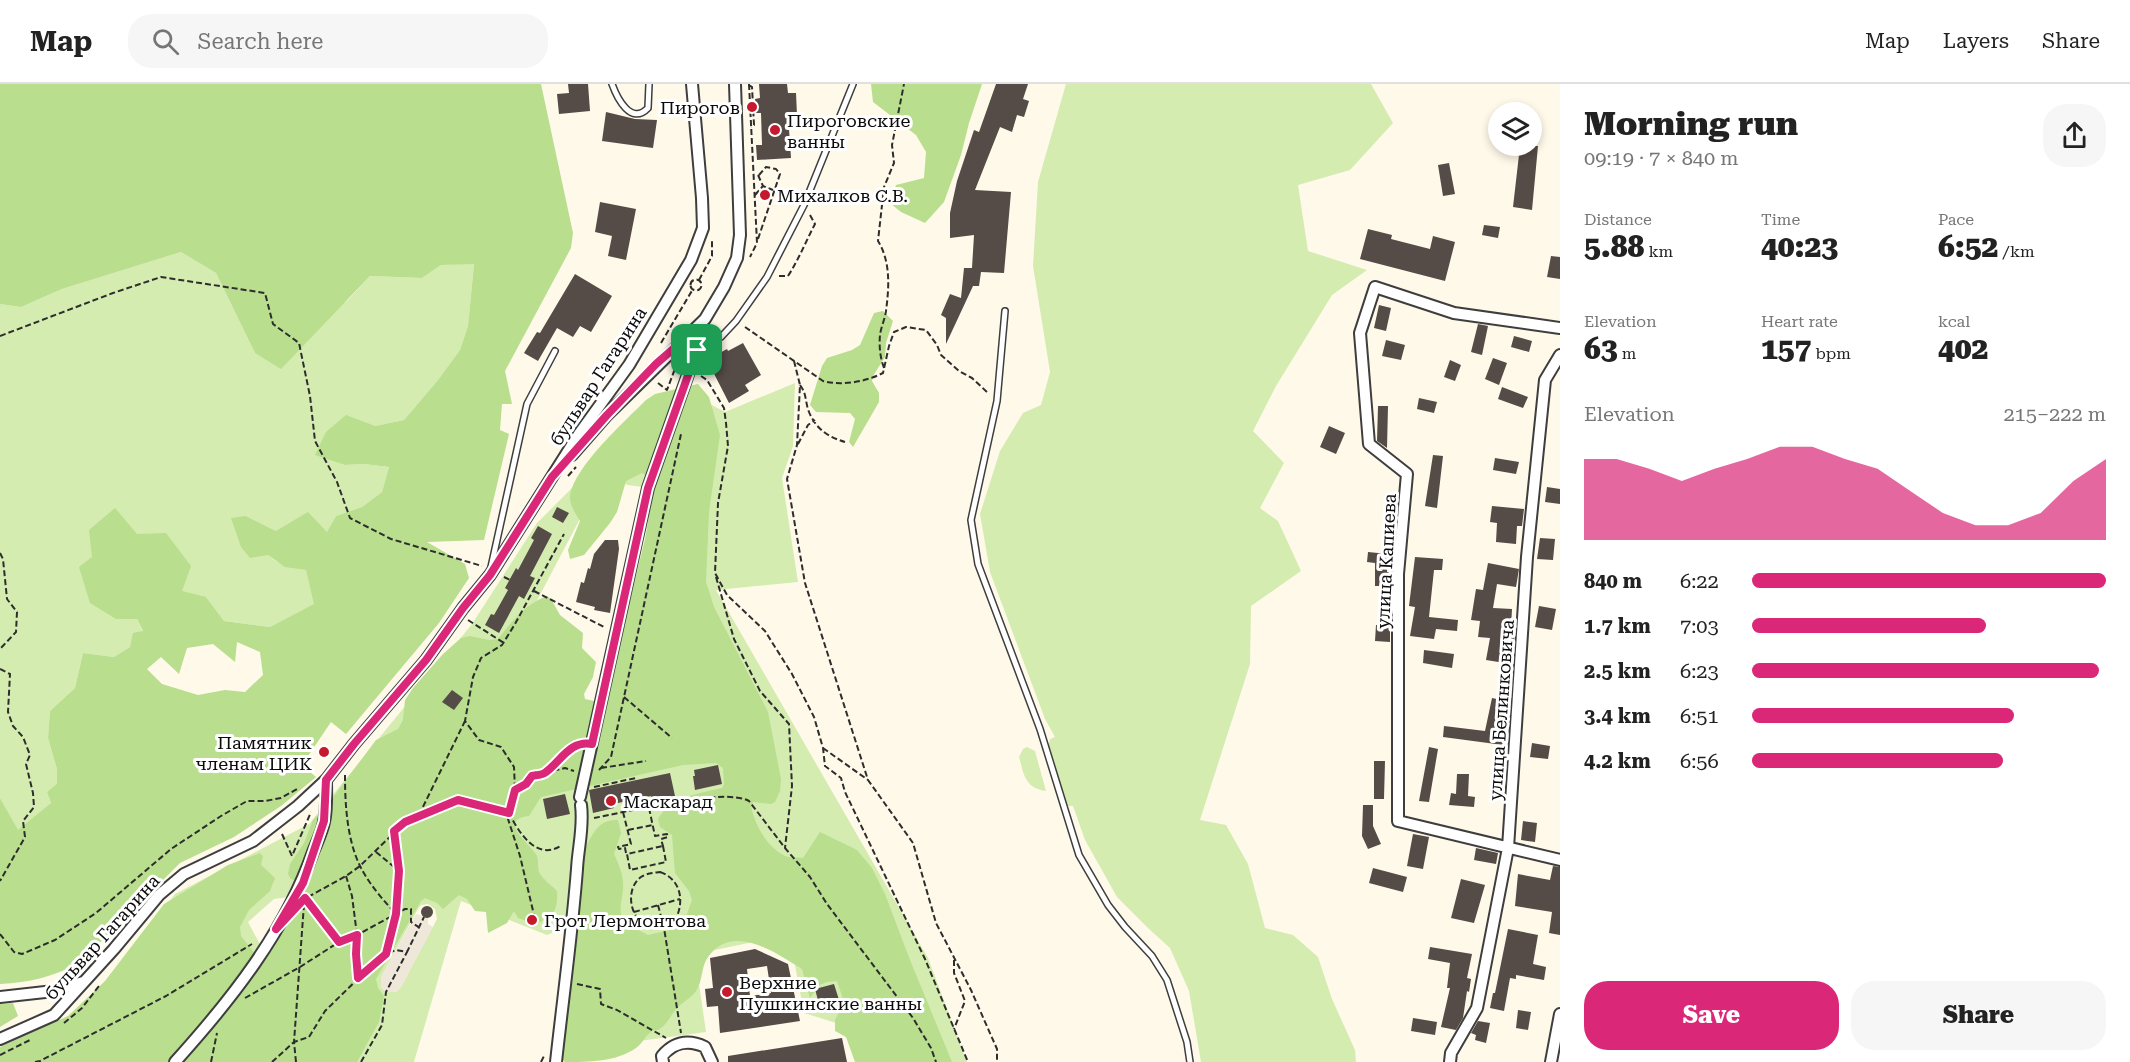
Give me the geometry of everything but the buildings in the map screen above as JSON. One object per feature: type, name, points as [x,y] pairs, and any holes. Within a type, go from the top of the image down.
[{"type":"street","name":"бульвар Гагарина","points":[[0,1039],[54,1015],[167,888],[184,874],[253,841],[298,806],[326,780],[426,660],[490,572],[603,399],[629,364],[699,243],[703,228],[702,198],[692,84]]},
{"type":"street","name":"бульвар Гагарина","points":[[552,477],[656,364],[705,319],[724,287],[737,258],[740,235],[735,84]]},
{"type":"street","name":"улица Капиева","points":[[1509,848],[1398,821],[1398,574],[1407,474],[1370,444],[1360,333],[1375,287],[1454,313],[1560,328]]},
{"type":"street","points":[[556,1062],[572,935],[583,820],[582,797],[615,633],[648,488],[697,350],[688,336]]},
{"type":"street","name":"улица Белинковича","points":[[1450,1062],[1451,1053],[1477,1008],[1509,848],[1527,557],[1545,380],[1560,356]]},
{"type":"street","points":[[175,1062],[217,1013],[263,951],[303,883],[324,821],[326,780]]},
{"type":"street","points":[[1509,848],[1560,860]]},
{"type":"street","points":[[0,997],[54,991],[86,981]]},
{"type":"street","points":[[1551,1062],[1560,1014]]},
{"type":"street","points":[[663,1062],[662,1056],[669,1048],[676,1044],[696,1042],[705,1047],[712,1062]]},
{"type":"lane","points":[[612,84],[623,107],[630,112],[637,113],[645,112],[648,108],[649,84]]},
{"type":"lane","points":[[697,350],[721,337],[736,321],[767,277],[804,205],[854,84]]},
{"type":"lane","points":[[1005,311],[997,401],[971,520],[978,564],[1040,729],[1079,855],[1108,905],[1152,956],[1167,980],[1187,1042],[1190,1062]]},
{"type":"lane","points":[[490,572],[527,405],[555,351]]},
{"type":"path","points":[[884,369],[881,360],[880,336],[886,314],[888,269],[884,251],[878,241],[884,187],[894,163],[892,145],[904,84]]},
{"type":"path","points":[[749,85],[752,87],[753,95],[754,124],[751,127]]},
{"type":"path","points":[[757,243],[780,174],[776,169],[766,166],[759,175]]},
{"type":"path","points":[[754,174],[759,175]]},
{"type":"path","points":[[759,175],[763,186],[774,191]]},
{"type":"path","points":[[755,195],[763,186]]},
{"type":"path","points":[[767,277],[788,276],[799,258],[815,224],[804,205]]},
{"type":"path","points":[[0,336],[161,277],[265,293],[273,324],[299,343],[310,396],[315,441],[337,482],[350,518],[391,539],[490,572]]},
{"type":"path","points":[[668,333],[693,289]]},
{"type":"path","points":[[736,321],[823,381],[837,385],[875,377],[883,373],[894,332],[906,327],[926,330],[941,355],[959,371],[972,378],[997,401]]},
{"type":"path","points":[[794,361],[800,385],[797,445]]},
{"type":"path","points":[[653,379],[667,390],[677,363]]},
{"type":"path","points":[[707,380],[724,408],[728,446],[718,503],[715,573],[734,639],[760,691],[789,724],[792,786],[785,848]]},
{"type":"path","points":[[800,385],[806,392],[809,412],[824,434],[845,442]]},
{"type":"path","points":[[815,420],[808,425],[797,445],[787,479],[805,583],[868,780],[913,843],[936,923],[971,990],[997,1050],[997,1062]]},
{"type":"path","points":[[595,774],[611,757],[683,427]]},
{"type":"path","points":[[567,477],[581,461]]},
{"type":"path","points":[[418,815],[465,721],[473,677],[481,658],[504,643],[564,534]]},
{"type":"path","points":[[0,552],[3,559],[7,598],[17,612],[16,632],[0,649]]},
{"type":"path","points":[[715,573],[727,595],[765,631],[792,674],[814,717],[824,748],[825,766],[842,778],[845,792],[925,959],[968,1062]]},
{"type":"path","points":[[534,591],[615,633]]},
{"type":"path","points":[[465,621],[466,619],[504,643]]},
{"type":"path","points":[[0,669],[10,674],[8,712],[13,726],[23,737],[30,755],[26,764],[34,807],[23,821],[25,837],[0,881]]},
{"type":"path","points":[[624,697],[672,738]]},
{"type":"path","points":[[465,721],[479,740],[501,747],[514,767],[515,790],[508,819],[520,856],[535,919]]},
{"type":"path","points":[[545,773],[564,753],[584,743],[592,744]]},
{"type":"path","points":[[824,748],[868,780]]},
{"type":"path","points":[[602,768],[646,761]]},
{"type":"path","points":[[515,790],[526,784],[532,776],[565,768]]},
{"type":"path","points":[[338,779],[345,771],[345,796],[350,837],[360,866],[381,898],[396,914]]},
{"type":"path","points":[[582,797],[636,778]]},
{"type":"path","points":[[0,934],[14,952],[22,954],[55,940],[96,913],[171,849],[221,816],[247,801],[281,798],[298,789]]},
{"type":"path","points":[[583,820],[708,796],[741,797],[749,801],[810,877],[827,904],[913,1018],[931,1048],[936,1062]]},
{"type":"path","points":[[305,898],[360,866],[405,822],[458,800],[509,813],[526,839],[537,848],[551,850],[562,845]]},
{"type":"path","points":[[623,812],[631,844],[618,847],[619,849],[625,848],[630,870],[666,862],[661,839],[668,837],[667,834],[655,836],[649,808]]},
{"type":"path","points":[[305,816],[306,812]]},
{"type":"path","points":[[290,828],[282,834],[292,856],[309,816]]},
{"type":"path","points":[[627,830],[652,825]]},
{"type":"path","points":[[386,954],[396,914],[399,871],[394,831]]},
{"type":"path","points":[[627,854],[663,846]]},
{"type":"path","points":[[376,851],[399,871]]},
{"type":"path","points":[[649,866],[651,873]]},
{"type":"path","points":[[660,872],[678,885],[680,899],[681,909],[674,924],[654,929],[638,920],[634,912],[633,890],[642,876],[660,872]]},
{"type":"path","points":[[346,876],[352,896],[357,935],[358,978]]},
{"type":"path","points":[[299,907],[310,888]]},
{"type":"path","points":[[305,898],[339,942]]},
{"type":"path","points":[[296,1062],[294,1041],[305,898]]},
{"type":"path","points":[[634,912],[680,899]]},
{"type":"path","points":[[658,905],[664,928],[679,1024]]},
{"type":"path","points":[[244,998],[339,942],[405,909],[411,909],[411,922],[420,928]]},
{"type":"path","points":[[361,1062],[382,1025],[386,992],[424,917]]},
{"type":"path","points":[[36,1062],[40,1062],[166,996],[256,942]]},
{"type":"path","points":[[272,1062],[294,1041],[309,1038],[326,1011],[358,978],[386,954],[396,950],[407,952]]},
{"type":"path","points":[[954,957],[954,973],[965,1000],[954,1029]]},
{"type":"path","points":[[566,981],[600,989],[601,1004],[617,1010],[676,1044]]},
{"type":"path","points":[[57,1027],[67,1022],[82,1008],[100,983]]},
{"type":"path","points":[[210,1040],[220,1028]]},
{"type":"path","points":[[211,1062],[216,1033]]},
{"type":"path","points":[[0,1055],[38,1036]]},
{"type":"green space","points":[[0,84],[541,84],[573,233],[571,248],[505,371],[512,404],[502,404],[500,430],[509,434],[484,540],[427,542],[465,564],[469,578],[439,623],[346,734],[331,722],[302,765],[316,777],[281,806],[234,837],[180,863],[82,961],[42,978],[0,984],[0,798],[18,830],[51,803],[47,792],[57,784],[57,769],[48,738],[50,711],[75,688],[83,653],[114,657],[130,647],[133,633],[143,631],[137,619],[116,619],[90,603],[79,567],[92,557],[89,530],[115,508],[137,534],[166,533],[191,566],[182,591],[206,597],[224,621],[270,627],[314,604],[306,570],[285,567],[268,555],[250,558],[241,547],[231,518],[246,516],[276,531],[308,512],[327,532],[336,516],[362,507],[382,492],[389,467],[364,464],[345,465],[315,455],[326,432],[346,415],[375,426],[404,420],[438,380],[460,350],[468,326],[474,264],[441,265],[422,278],[370,276],[281,369],[255,353],[216,273],[181,252],[62,289],[21,307],[0,304]],"holes":[[[237,642],[260,652],[263,675],[245,692],[225,690],[198,695],[162,684],[147,669],[161,657],[179,674],[187,648],[213,644],[235,662]]]},
{"type":"green space","points":[[871,84],[982,84],[944,202],[925,223],[901,212],[891,204],[896,185],[924,178],[926,152],[916,135],[873,102]]},
{"type":"green space","points":[[1066,84],[1371,84],[1393,123],[1350,170],[1298,185],[1308,251],[1367,270],[1332,295],[1276,386],[1253,431],[1284,463],[1260,508],[1278,521],[1301,571],[1251,606],[1250,664],[1200,820],[1226,825],[1248,864],[1265,928],[1293,935],[1318,957],[1332,999],[1355,1050],[1356,1062],[1201,1062],[1189,991],[1170,948],[1117,897],[1085,840],[1073,806],[1068,806],[1048,748],[1050,739],[1055,737],[1045,719],[990,572],[980,514],[1000,451],[1023,413],[1041,405],[1050,372],[1033,266],[1038,182]]},
{"type":"green space","points":[[181,252],[216,273],[255,353],[347,301],[370,276],[422,278],[441,265],[474,263],[468,326],[460,350],[404,420],[375,426],[316,454],[345,465],[364,464],[389,467],[382,492],[362,507],[336,516],[327,533],[276,531],[246,516],[267,554],[281,564],[306,570],[315,604],[270,627],[224,621],[206,597],[116,619],[137,619],[143,632],[130,647],[114,657],[83,653],[75,688],[50,711],[48,738],[57,769],[57,785],[47,792],[51,803],[18,831],[0,798],[0,304],[21,307],[62,289]]},
{"type":"green space","points":[[883,311],[893,321],[886,343],[885,357],[872,381],[879,393],[879,402],[853,447],[849,442],[855,419],[850,413],[816,412],[810,405],[822,366],[827,358],[860,345],[874,313]]},
{"type":"green space","points":[[795,383],[793,446],[782,478],[798,582],[716,590],[928,958],[967,1062],[860,1062],[849,1027],[804,1013],[794,960],[767,939],[705,952],[697,970],[706,1032],[572,1050],[583,920],[547,935],[461,901],[414,1062],[2,1062],[74,1024],[175,894],[309,824],[472,624],[537,523],[619,441],[680,388],[725,412]],"holes":[[[603,475],[628,485],[664,490],[612,734],[491,688]],[[289,897],[263,950],[248,922],[274,899]],[[428,904],[435,909],[437,919],[401,987],[396,992],[386,992],[381,987],[381,977],[421,905]]]},
{"type":"green space","points":[[698,384],[709,397],[720,435],[709,512],[706,582],[714,607],[768,712],[781,779],[780,791],[775,802],[771,804],[753,802],[751,806],[755,821],[769,843],[788,857],[803,858],[820,832],[857,850],[872,868],[885,894],[952,1062],[855,1062],[846,1037],[835,1031],[835,1020],[844,1002],[837,981],[814,987],[815,991],[810,998],[802,969],[780,955],[742,941],[730,942],[718,947],[708,957],[696,991],[678,1007],[663,1026],[652,1031],[636,1048],[620,1056],[602,1060],[565,1062],[563,1060],[563,1036],[584,850],[593,833],[601,825],[611,820],[618,820],[621,833],[614,854],[623,879],[621,909],[623,922],[648,935],[675,929],[687,914],[692,900],[689,891],[675,873],[672,835],[660,827],[658,819],[670,805],[686,797],[722,788],[723,768],[716,763],[683,765],[541,797],[529,816],[519,818],[515,822],[515,828],[537,856],[540,874],[557,891],[557,903],[551,915],[535,924],[518,918],[514,911],[507,923],[488,933],[486,912],[475,911],[467,899],[459,895],[443,909],[437,903],[425,898],[421,901],[376,979],[378,988],[384,996],[379,1022],[357,1062],[0,1062],[0,1047],[68,1016],[105,981],[164,904],[228,865],[260,853],[263,856],[261,865],[275,878],[270,891],[249,910],[240,927],[241,936],[256,955],[275,942],[305,889],[306,884],[291,879],[288,874],[290,864],[304,843],[313,820],[328,804],[376,740],[398,729],[403,720],[405,700],[413,688],[443,654],[461,638],[470,636],[489,640],[498,639],[526,608],[547,596],[560,615],[583,633],[582,648],[596,662],[593,677],[584,694],[585,699],[594,701],[603,697],[608,689],[645,539],[655,480],[642,473],[626,481],[617,512],[610,523],[584,555],[570,559],[568,550],[580,521],[572,506],[570,495],[574,483],[591,458],[646,400],[655,394]]},
{"type":"green space","points":[[1027,747],[1035,751],[1046,791],[1034,787],[1026,780],[1019,757],[1023,749]]},
{"type":"green space","points":[[13,1003],[18,1016],[0,1027],[0,1004]]},
{"type":"shaded area","points":[[416,914],[428,918],[428,924],[433,927],[401,987],[396,992],[386,992],[381,987],[381,977]]},
{"type":"place","name":"Пирогов","points":[[752,107]]},
{"type":"place","name":"Пироговские ванны","points":[[775,130]]},
{"type":"place","name":"Михалков С.В.","points":[[765,195]]},
{"type":"place","name":"Памятник членам ЦИК","points":[[324,752]]},
{"type":"place","name":"Маскарад","points":[[611,801]]},
{"type":"place","name":"Грот Лермонтова","points":[[532,920]]},
{"type":"place","name":"Верхние Пушкинские ванны","points":[[727,992]]},
{"type":"route","points":[[688,336],[697,350],[648,488],[592,744],[584,743],[564,753],[545,773],[532,776],[526,784],[515,790],[509,813],[458,800],[405,822],[394,831],[399,871],[396,914],[386,954],[358,978],[356,972],[357,935],[339,942],[305,898],[276,929],[303,883],[324,821],[326,780],[426,660],[490,575],[552,477],[656,364],[688,336]]}]
